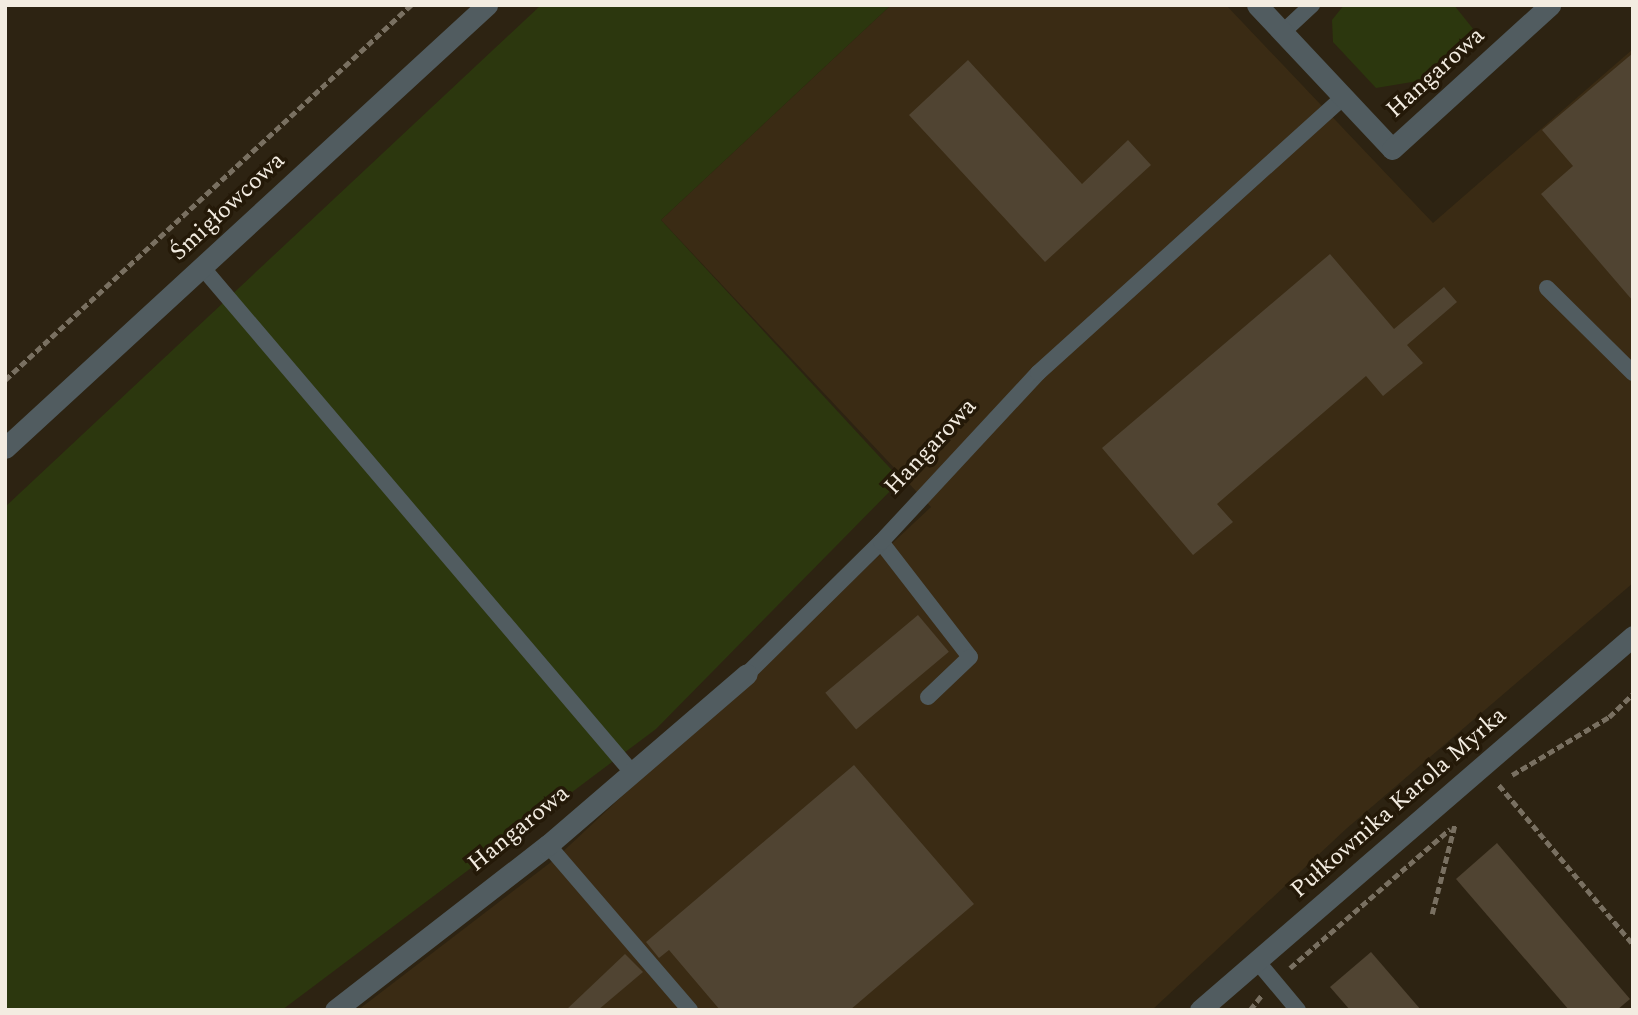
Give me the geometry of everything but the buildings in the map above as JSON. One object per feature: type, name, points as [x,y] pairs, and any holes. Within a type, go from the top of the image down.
[{"type":"street","name":"Śmigłowcowa","points":[[5,448],[487,5]]},
{"type":"street","points":[[1257,5],[1343,97]]},
{"type":"street","name":"Hangarowa","points":[[1343,97],[1392,149],[1550,5]]},
{"type":"street","name":"Pułkownika Karola Myrka","points":[[1200,1010],[1633,636]]},
{"type":"street","name":"Hangarowa","points":[[335,1010],[548,845],[630,770],[747,674]]},
{"type":"lane","points":[[1283,32],[1312,5]]},
{"type":"lane","name":"Hangarowa","points":[[747,674],[881,542],[1038,373],[1343,97]]},
{"type":"lane","points":[[202,267],[630,770]]},
{"type":"lane","points":[[1546,288],[1633,373]]},
{"type":"lane","points":[[881,542],[970,657],[928,697]]},
{"type":"lane","points":[[548,845],[690,1010]]},
{"type":"lane","points":[[1257,961],[1298,1010]]},
{"type":"path","points":[[5,380],[411,5]]},
{"type":"path","points":[[1490,793],[1609,717],[1633,694]]},
{"type":"path","points":[[1499,785],[1633,944]]},
{"type":"path","points":[[1250,1010],[1274,982],[1463,817]]},
{"type":"path","points":[[1432,914],[1455,824]]},
{"type":"shaded area","points":[[891,5],[1226,5],[1433,223],[1633,49],[1633,583],[1346,829],[1152,1010],[358,1010],[555,859],[931,507],[661,220]]},
{"type":"green space","points":[[541,5],[891,5],[661,220],[901,480],[656,729],[282,1010],[5,1010],[5,507]]},
{"type":"green space","points":[[1344,5],[1454,5],[1478,35],[1424,80],[1376,88],[1333,42],[1332,20]]}]
